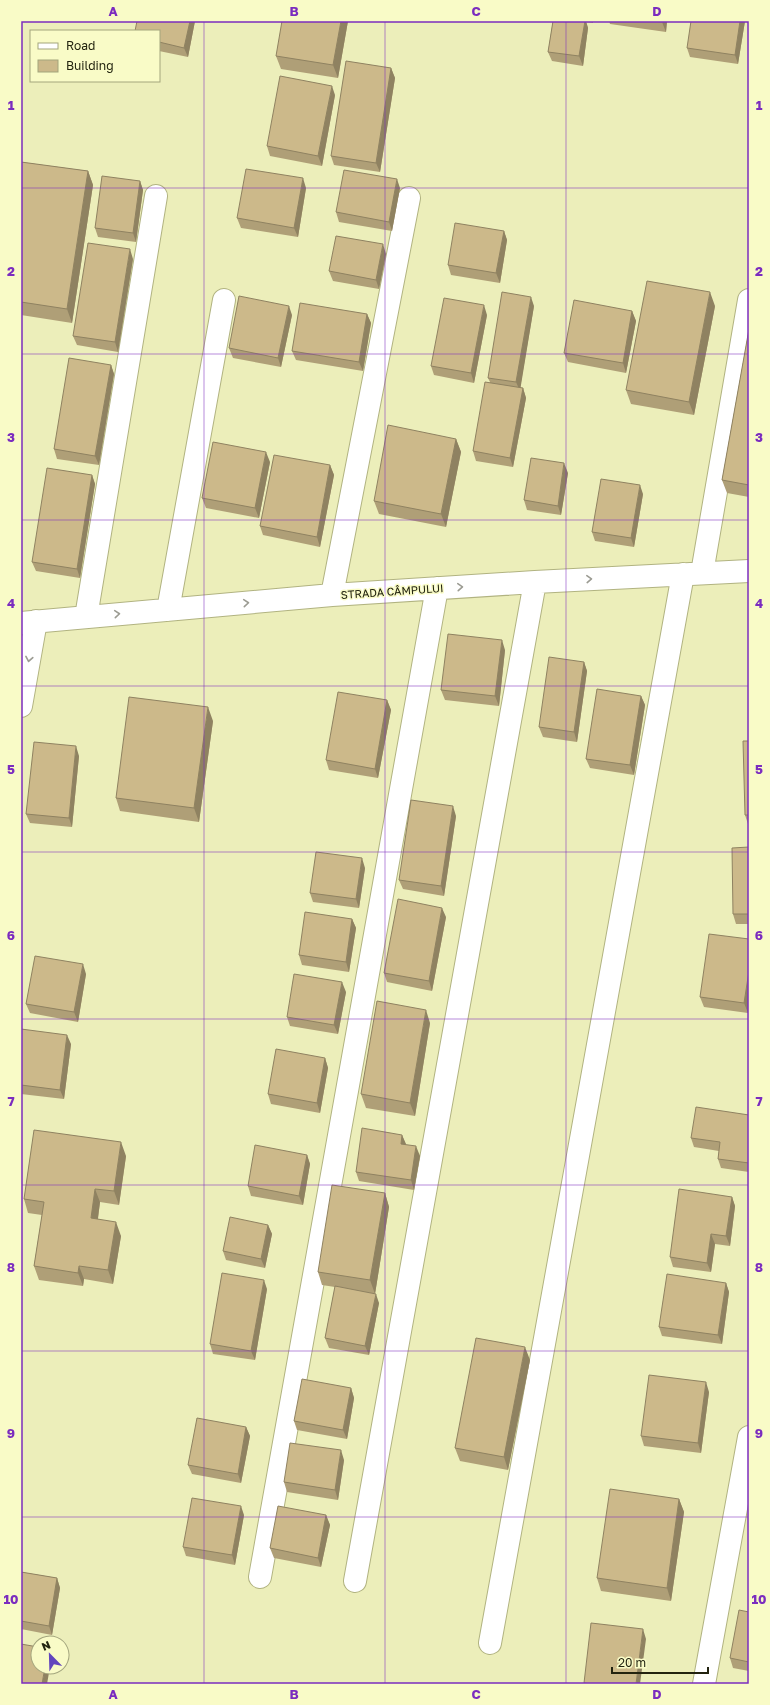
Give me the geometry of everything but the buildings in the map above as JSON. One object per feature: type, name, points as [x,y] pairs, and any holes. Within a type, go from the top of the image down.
[{"type":"street","points":[[86,617],[156,196]]},
{"type":"street","points":[[332,595],[409,198]]},
{"type":"street","points":[[168,610],[224,300]]},
{"type":"street","points":[[490,1643],[693,574],[749,300]]},
{"type":"street","name":"STRADA CÂMPULUI","points":[[28,622],[332,595],[535,582],[749,571]]},
{"type":"street","points":[[355,1581],[535,582]]},
{"type":"street","points":[[260,1578],[436,588]]},
{"type":"street","points":[[21,706],[28,622]]},
{"type":"street","points":[[704,1684],[749,1437]]}]
